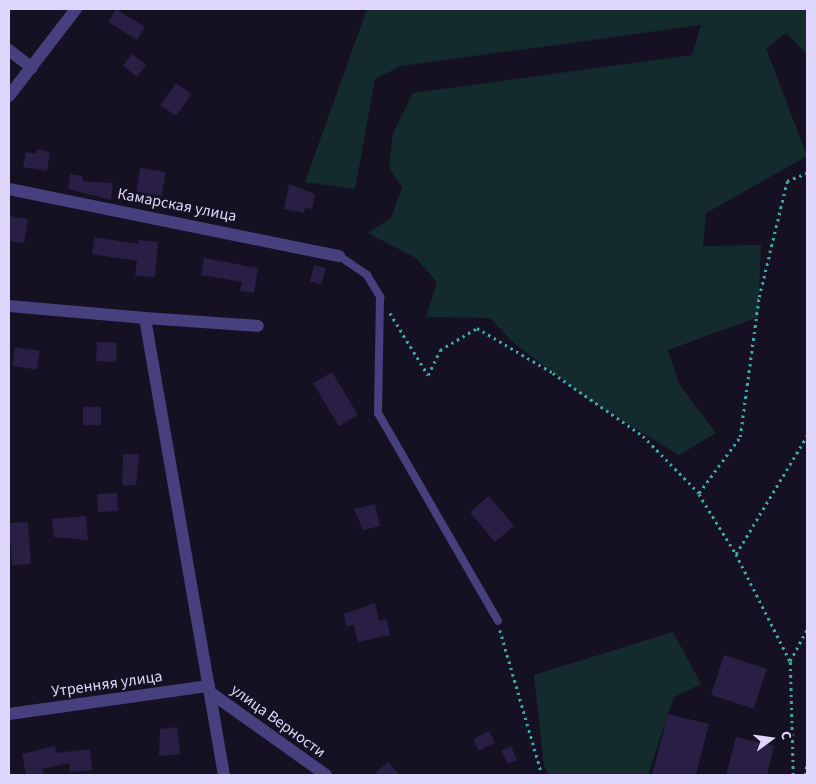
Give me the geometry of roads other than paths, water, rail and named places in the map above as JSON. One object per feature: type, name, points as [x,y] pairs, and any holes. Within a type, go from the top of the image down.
[{"type":"street","points":[[9,96],[76,9]]},
{"type":"street","points":[[9,50],[32,68]]},
{"type":"street","name":"Камарская улица","points":[[9,189],[339,256]]},
{"type":"street","points":[[9,306],[258,326]]},
{"type":"street","points":[[145,318],[224,775]]},
{"type":"street","name":"Утренняя улица","points":[[9,714],[210,689]]},
{"type":"street","name":"улица Верности","points":[[210,689],[326,775]]},
{"type":"lane","points":[[339,256],[367,275],[380,297],[378,414],[498,621]]}]
